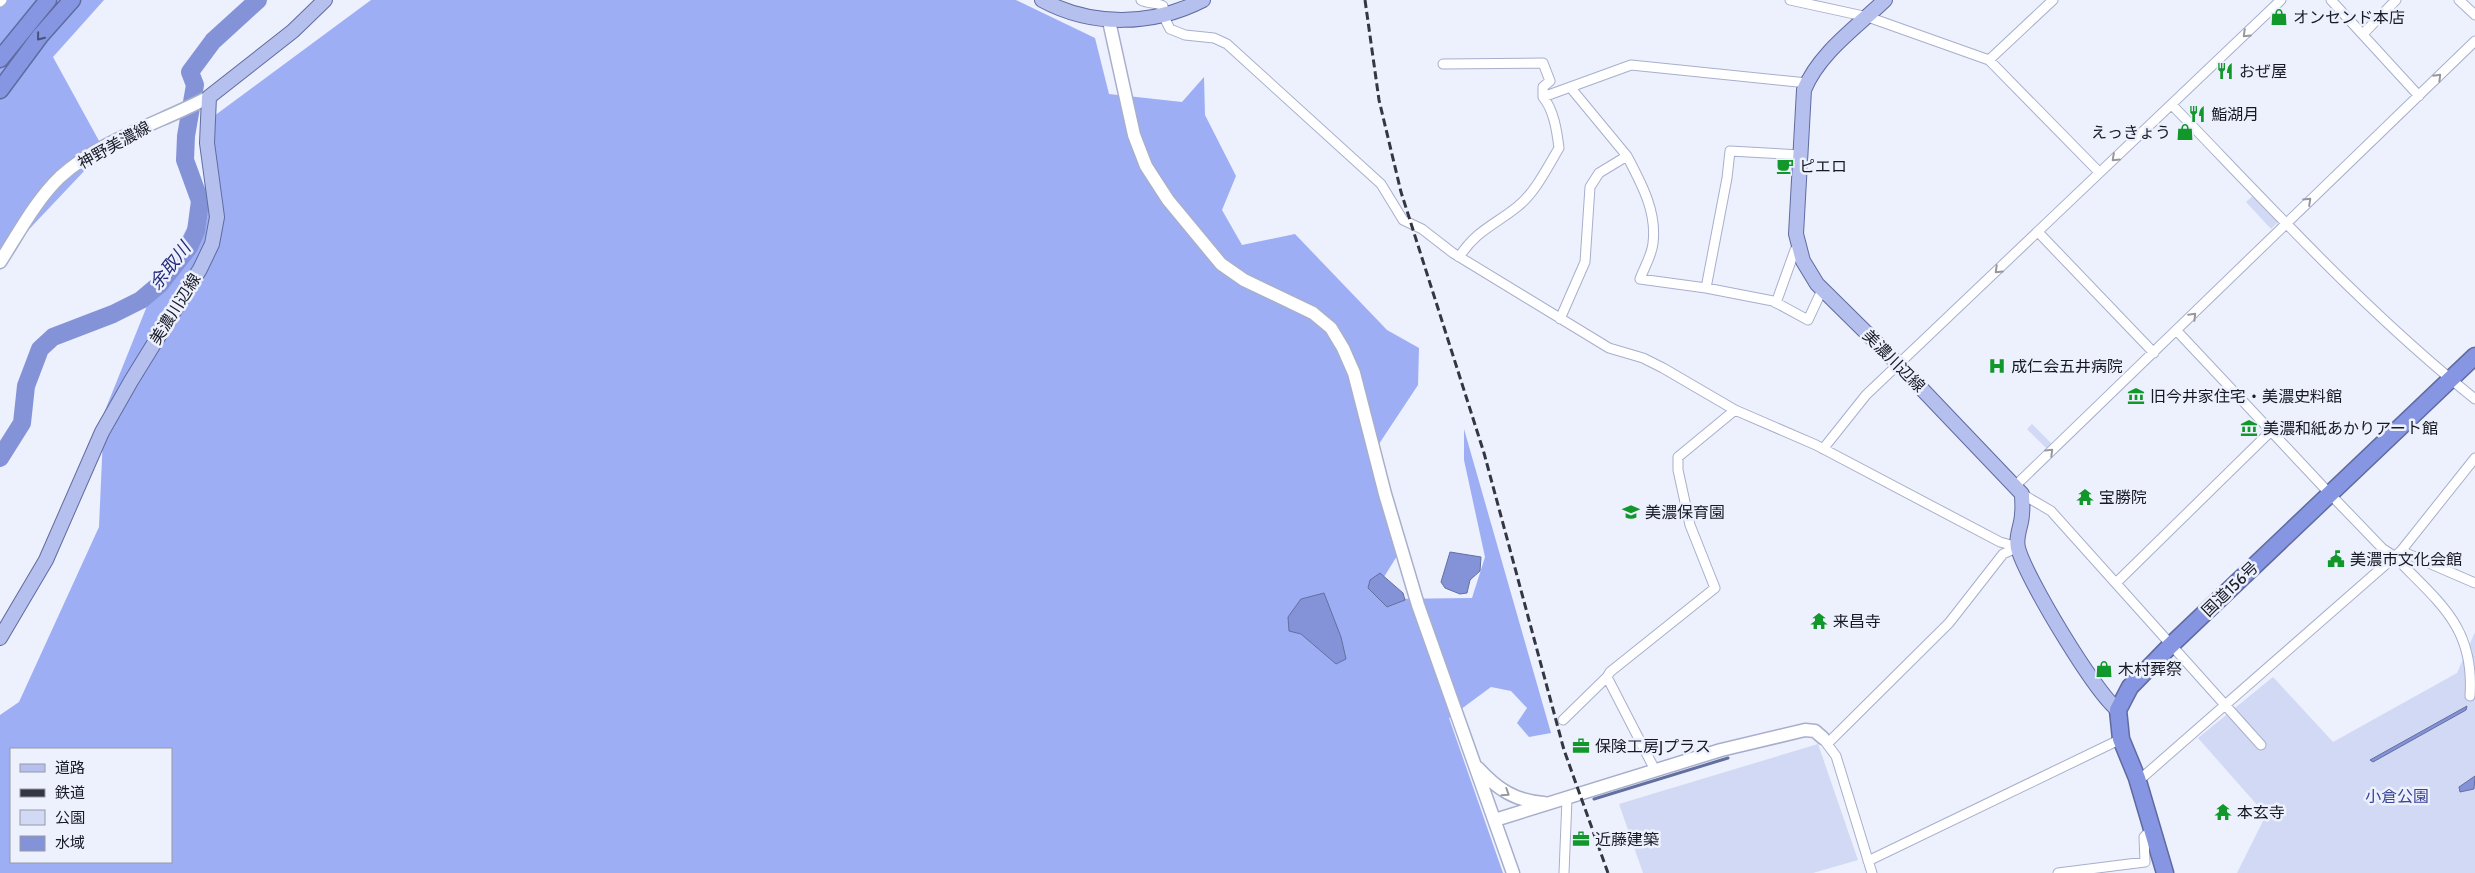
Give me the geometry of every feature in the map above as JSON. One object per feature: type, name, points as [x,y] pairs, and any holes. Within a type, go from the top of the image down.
[{"type":"highway","points":[[0,59],[48,0]]},
{"type":"highway","points":[[0,90],[40,36],[72,0]]},
{"type":"highway","name":"国道156号","points":[[2118,710],[2130,687],[2170,646],[2475,356]]},
{"type":"highway","points":[[2118,710],[2121,739],[2136,778],[2166,873]]},
{"type":"main road","points":[[204,99],[293,31],[325,0]]},
{"type":"main road","points":[[1042,0],[1062,11],[1109,21],[1164,15],[1203,0]]},
{"type":"main road","name":"美濃川辺線","points":[[1885,0],[1828,53],[1811,72],[1804,90],[1796,234],[1803,261],[1822,290],[1899,365],[2019,490]]},
{"type":"main road","name":"美濃川辺線","points":[[0,638],[46,560],[102,432],[200,269],[212,244],[217,217],[207,143],[204,99]]},
{"type":"main road","points":[[2019,490],[2022,515],[2018,547],[2030,576],[2095,685],[2108,703],[2118,710]]},
{"type":"street","points":[[1140,0],[1149,4],[1163,6],[1164,15],[1170,29],[1185,35],[1214,38],[1227,44],[1381,184],[1403,220],[1422,229],[1459,257],[1609,348],[1643,358],[1664,368],[1735,410],[1823,449],[2000,542],[2018,547]]},
{"type":"street","points":[[1790,0],[1868,17],[1989,60],[2099,172]]},
{"type":"street","points":[[1989,60],[2053,0]]},
{"type":"street","points":[[1823,449],[1866,395],[2281,0]]},
{"type":"street","points":[[2331,0],[2419,96]]},
{"type":"street","points":[[2362,34],[2396,0]]},
{"type":"street","points":[[2460,0],[2475,15]]},
{"type":"street","points":[[1109,21],[1134,135],[1146,166],[1168,200],[1221,264],[1244,280],[1313,314],[1331,328],[1343,348],[1354,373],[1385,494],[1418,604],[1513,873]]},
{"type":"street","points":[[2261,745],[2170,646],[2051,511],[2019,490],[2286,222],[2475,40]]},
{"type":"street","points":[[1443,64],[1543,63],[1550,81],[1543,88],[1543,97],[1547,102],[1554,124],[1559,148],[1541,179],[1518,206],[1481,230],[1469,242],[1459,257]]},
{"type":"street","points":[[1543,97],[1631,65],[1807,83]]},
{"type":"street","points":[[1570,87],[1627,156],[1646,192],[1652,216],[1653,244],[1640,279],[1706,288],[1776,303],[1808,320],[1822,290]]},
{"type":"street","name":"神野美濃線","points":[[0,262],[46,194],[60,177],[85,158],[112,142],[204,99]]},
{"type":"street","points":[[2172,105],[2330,268],[2451,380],[2475,399]]},
{"type":"street","points":[[1706,288],[1728,178],[1730,151],[1801,155]]},
{"type":"street","points":[[1560,319],[1584,262],[1590,186],[1598,173],[1627,156]]},
{"type":"street","points":[[2038,232],[2154,353]]},
{"type":"street","points":[[1776,303],[1795,250],[1800,248]]},
{"type":"street","points":[[2178,331],[2383,548],[2475,583]]},
{"type":"street","points":[[1563,720],[1607,678],[1610,672],[1715,588],[1690,524],[1678,470],[1678,457],[1735,410]]},
{"type":"street","points":[[2116,584],[2272,430]]},
{"type":"street","points":[[2136,778],[2144,776],[2398,553],[2475,458]]},
{"type":"street","points":[[1825,741],[1949,623],[2003,554],[2018,547]]},
{"type":"street","points":[[2398,553],[2456,622],[2470,656],[2470,696]]},
{"type":"street","points":[[1607,678],[1655,770]]},
{"type":"street","points":[[1495,820],[1721,750],[1805,730],[1815,731],[1836,756],[1872,873]]},
{"type":"street","points":[[1868,861],[2121,739]]},
{"type":"street","points":[[1474,762],[1492,783],[1512,797],[1550,804]]},
{"type":"street","points":[[1564,873],[1567,799]]},
{"type":"street","points":[[2058,873],[2145,862],[2144,837],[2152,829]]},
{"type":"green space","points":[[2254,195],[2279,221],[2271,229],[2246,202]]},
{"type":"green space","points":[[2032,424],[2053,445],[2048,450],[2027,429]]},
{"type":"green space","name":"小倉公園","points":[[2475,632],[2475,873],[2237,873],[2266,815],[2198,738],[2273,677],[2333,742],[2457,673]]},
{"type":"green space","points":[[1818,744],[1858,860],[1813,873],[1643,873],[1619,804]]},
{"type":"shaded area","points":[[0,0],[104,0],[53,57],[104,150],[0,260]]},
{"type":"shaded area","points":[[371,0],[1016,0],[1095,38],[1109,94],[1182,102],[1204,77],[1205,115],[1236,176],[1222,210],[1242,245],[1295,234],[1387,330],[1419,348],[1418,385],[1369,459],[1397,556],[1379,585],[1388,599],[1472,598],[1485,557],[1464,460],[1464,429],[1551,733],[1529,737],[1517,723],[1527,708],[1511,691],[1491,687],[1449,718],[1503,873],[0,873],[0,715],[19,702],[99,527],[104,413],[147,306],[204,195],[210,119]]},
{"type":"water","points":[[1450,552],[1481,557],[1480,571],[1470,580],[1467,593],[1460,594],[1445,588],[1441,582]]},
{"type":"water","points":[[1380,573],[1403,593],[1405,600],[1387,607],[1368,588],[1370,580]]},
{"type":"water","points":[[1324,593],[1341,637],[1346,659],[1336,664],[1301,634],[1289,631],[1288,617],[1301,599]]},
{"type":"water","points":[[2467,706],[2466,710],[2373,762],[2370,760]]},
{"type":"water","points":[[2475,776],[2474,789],[2460,792],[2459,787]]},
{"type":"waterway","name":"余取川","points":[[0,458],[22,423],[26,386],[40,349],[53,337],[113,314],[141,300],[160,284],[189,247],[196,231],[200,201],[185,160],[186,136],[195,85],[190,72],[213,41],[258,0]]},
{"type":"waterway","points":[[1594,799],[1728,758]]},
{"type":"railway","points":[[1365,0],[1379,100],[1401,192],[1484,453],[1564,750],[1608,873]]},
{"type":"place","name":"オンセンド本店","points":[[2279,17]]},
{"type":"place","name":"おぜ屋","points":[[2225,71]]},
{"type":"place","name":"鮨湖月","points":[[2197,114]]},
{"type":"place","name":"えっきょう","points":[[2185,132]]},
{"type":"place","name":"ピエロ","points":[[1785,166]]},
{"type":"place","name":"成仁会五井病院","points":[[1997,366]]},
{"type":"place","name":"旧今井家住宅・美濃史料館","points":[[2136,396]]},
{"type":"place","name":"美濃和紙あかりアート館","points":[[2249,428]]},
{"type":"place","name":"宝勝院","points":[[2085,497]]},
{"type":"place","name":"美濃保育園","points":[[1631,512]]},
{"type":"place","name":"美濃市文化会館","points":[[2336,559]]},
{"type":"place","name":"来昌寺","points":[[1819,621]]},
{"type":"place","name":"木村葬祭","points":[[2104,669]]},
{"type":"place","name":"保険工房Jプラス","points":[[1581,746]]},
{"type":"place","name":"本玄寺","points":[[2223,812]]},
{"type":"place","name":"近藤建築","points":[[1581,839]]}]
